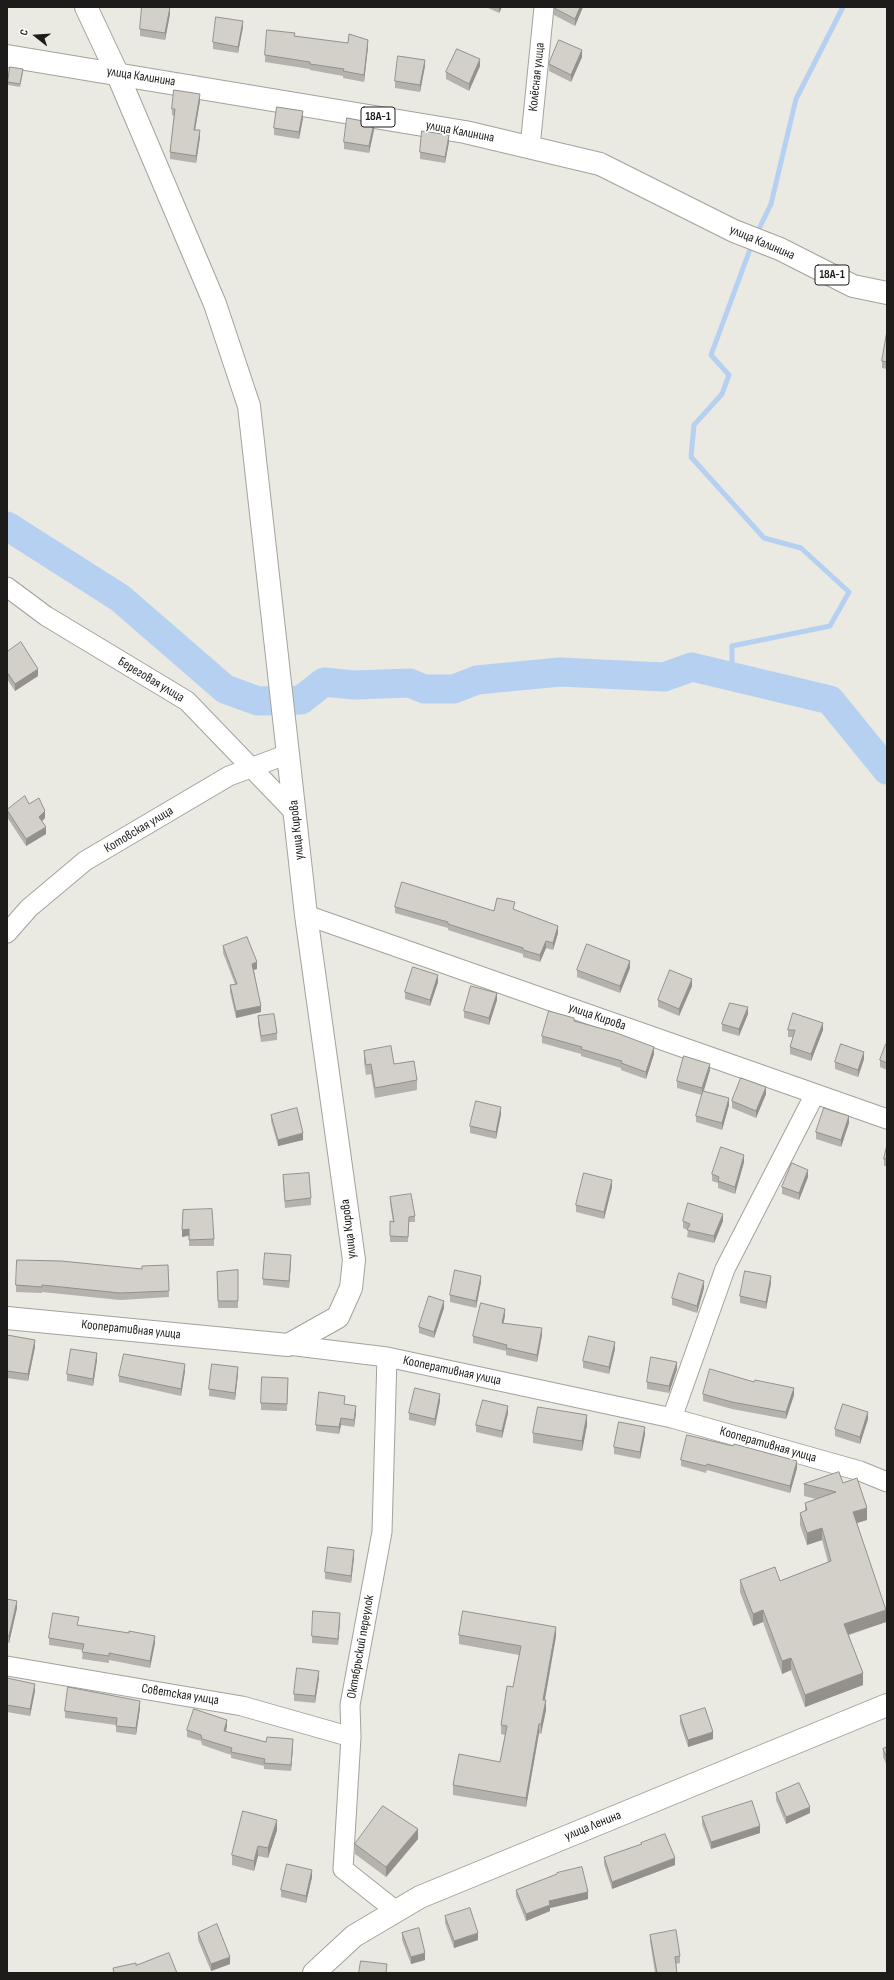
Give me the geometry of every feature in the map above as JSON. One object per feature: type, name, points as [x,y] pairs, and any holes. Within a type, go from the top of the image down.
[{"type":"street","name":"улица Кирова","points":[[86,7],[117,73],[215,304],[249,406],[306,915],[354,1260],[351,1288],[338,1318],[288,1345]]},
{"type":"street","name":"Колёсная улица","points":[[530,147],[544,7]]},
{"type":"street","name":"улица Калинина","points":[[7,56],[117,73],[465,132],[600,164],[734,231],[780,249],[853,286],[887,293]]},
{"type":"street","name":"Береговая улица","points":[[7,587],[46,616],[187,701],[294,812]]},
{"type":"street","name":"Котовская улица","points":[[7,933],[29,908],[85,862],[229,776],[251,768],[288,750]]},
{"type":"street","name":"улица Кирова","points":[[306,915],[887,1119]]},
{"type":"street","points":[[672,1418],[725,1269],[815,1094]]},
{"type":"street","name":"Кооперативная улица","points":[[7,1318],[288,1345],[387,1357],[672,1418],[860,1471],[887,1482]]},
{"type":"street","name":"Октябрьский переулок","points":[[387,1357],[382,1532],[350,1705],[351,1736],[343,1869],[396,1911]]},
{"type":"street","name":"Советская улица","points":[[7,1666],[242,1706],[351,1736]]},
{"type":"street","name":"улица Ленина","points":[[314,1973],[354,1936],[420,1897],[887,1704]]},
{"type":"building","points":[[142,7],[170,7],[165,33],[140,29]]},
{"type":"building","points":[[554,7],[580,7],[575,19]]},
{"type":"building","points":[[216,17],[243,21],[238,47],[213,42]]},
{"type":"building","points":[[267,30],[295,33],[294,36],[348,43],[349,34],[368,40],[364,75],[343,71],[344,69],[310,64],[310,62],[265,55]]},
{"type":"building","points":[[559,40],[582,50],[571,75],[549,64]]},
{"type":"building","points":[[457,49],[480,59],[469,84],[446,72]]},
{"type":"building","points":[[398,56],[425,60],[420,85],[395,81]]},
{"type":"building","points":[[10,67],[23,69],[20,84],[8,82]]},
{"type":"building","points":[[174,90],[200,94],[194,130],[200,130],[196,156],[170,152],[175,109],[172,109]]},
{"type":"building","points":[[277,107],[303,111],[299,132],[274,128]]},
{"type":"building","points":[[347,118],[374,123],[369,146],[344,142]]},
{"type":"building","points":[[422,131],[449,135],[445,157],[420,152]]},
{"type":"building","points":[[887,331],[887,362],[882,361]]},
{"type":"building","points":[[21,642],[38,669],[15,684],[7,672],[7,652]]},
{"type":"building","points":[[25,796],[29,804],[39,798],[45,811],[39,817],[46,827],[26,839],[7,810]]},
{"type":"building","points":[[402,882],[494,911],[497,898],[515,902],[513,909],[558,926],[553,943],[546,941],[540,955],[523,950],[523,948],[448,924],[448,922],[395,907]]},
{"type":"building","points":[[247,937],[257,962],[252,964],[261,1006],[236,1011],[230,985],[237,984],[223,946]]},
{"type":"building","points":[[587,944],[630,961],[620,986],[577,970]]},
{"type":"building","points":[[413,967],[438,975],[430,1000],[405,992]]},
{"type":"building","points":[[670,970],[692,979],[679,1009],[658,1000]]},
{"type":"building","points":[[471,986],[497,993],[489,1018],[464,1011]]},
{"type":"building","points":[[730,1003],[748,1007],[739,1029],[722,1024]]},
{"type":"building","points":[[549,1011],[574,1018],[574,1021],[614,1032],[654,1047],[646,1072],[621,1063],[622,1061],[581,1049],[582,1047],[542,1036]]},
{"type":"building","points":[[793,1013],[823,1023],[811,1054],[790,1047],[795,1030],[788,1030]]},
{"type":"building","points":[[274,1014],[277,1033],[261,1036],[258,1016]]},
{"type":"building","points":[[841,1044],[864,1052],[858,1070],[835,1062]]},
{"type":"building","points":[[887,1044],[887,1063],[880,1060]]},
{"type":"building","points":[[391,1046],[394,1064],[414,1061],[417,1080],[375,1088],[371,1064],[366,1065],[364,1051]]},
{"type":"building","points":[[684,1056],[710,1064],[702,1088],[677,1081]]},
{"type":"building","points":[[741,1078],[766,1087],[756,1111],[732,1101]]},
{"type":"building","points":[[703,1091],[729,1098],[722,1123],[696,1116]]},
{"type":"building","points":[[476,1101],[501,1107],[496,1132],[470,1126]]},
{"type":"building","points":[[297,1108],[303,1133],[278,1140],[271,1115]]},
{"type":"building","points":[[824,1108],[849,1116],[841,1140],[816,1132]]},
{"type":"building","points":[[887,1145],[887,1159],[884,1159]]},
{"type":"building","points":[[721,1147],[744,1155],[735,1187],[718,1181],[719,1177],[712,1174]]},
{"type":"building","points":[[792,1163],[808,1170],[799,1193],[782,1187]]},
{"type":"building","points":[[309,1173],[311,1198],[285,1201],[283,1175]]},
{"type":"building","points":[[584,1173],[612,1180],[604,1212],[576,1205]]},
{"type":"building","points":[[411,1194],[415,1216],[409,1217],[408,1237],[390,1236],[390,1221],[394,1222],[390,1197]]},
{"type":"building","points":[[688,1203],[723,1214],[714,1236],[687,1230],[690,1224],[683,1221]]},
{"type":"building","points":[[212,1209],[214,1239],[189,1240],[189,1229],[182,1230],[183,1210]]},
{"type":"building","points":[[265,1253],[291,1255],[289,1281],[263,1279]]},
{"type":"building","points":[[17,1260],[61,1261],[142,1269],[142,1266],[168,1265],[169,1291],[120,1293],[42,1285],[42,1287],[16,1285]]},
{"type":"building","points":[[238,1270],[238,1301],[218,1301],[217,1272]]},
{"type":"building","points":[[455,1270],[481,1276],[476,1301],[450,1295]]},
{"type":"building","points":[[745,1271],[771,1276],[766,1302],[740,1296]]},
{"type":"building","points":[[679,1273],[704,1281],[697,1306],[672,1298]]},
{"type":"building","points":[[429,1296],[444,1301],[434,1332],[419,1327]]},
{"type":"building","points":[[481,1303],[505,1309],[502,1323],[542,1328],[537,1355],[506,1348],[507,1345],[473,1336]]},
{"type":"building","points":[[7,1335],[35,1340],[28,1374],[7,1371]]},
{"type":"building","points":[[589,1336],[615,1342],[609,1367],[583,1361]]},
{"type":"building","points":[[71,1349],[97,1353],[93,1379],[67,1374]]},
{"type":"building","points":[[124,1354],[185,1364],[181,1389],[119,1376]]},
{"type":"building","points":[[651,1357],[677,1362],[669,1386],[647,1382]]},
{"type":"building","points":[[212,1364],[238,1367],[235,1393],[209,1389]]},
{"type":"building","points":[[710,1369],[754,1382],[755,1380],[794,1388],[786,1412],[732,1402],[703,1394]]},
{"type":"building","points":[[262,1377],[288,1378],[287,1404],[261,1403]]},
{"type":"building","points":[[415,1388],[440,1394],[435,1419],[409,1413]]},
{"type":"building","points":[[319,1392],[345,1396],[344,1404],[356,1406],[354,1420],[341,1418],[339,1427],[316,1425]]},
{"type":"building","points":[[483,1400],[508,1406],[502,1431],[476,1425]]},
{"type":"building","points":[[843,1404],[868,1412],[860,1437],[835,1429]]},
{"type":"building","points":[[538,1407],[587,1415],[582,1441],[533,1433]]},
{"type":"building","points":[[619,1422],[645,1427],[640,1452],[614,1447]]},
{"type":"building","points":[[687,1435],[733,1446],[734,1444],[797,1461],[790,1486],[707,1464],[706,1466],[681,1460]]},
{"type":"building","points":[[839,1472],[843,1483],[857,1478],[867,1508],[853,1512],[886,1610],[844,1624],[863,1673],[805,1695],[791,1658],[782,1661],[763,1610],[753,1614],[740,1580],[775,1567],[780,1581],[831,1561],[822,1528],[807,1533],[800,1513],[807,1510],[805,1503],[836,1492],[804,1484]]},
{"type":"building","points":[[328,1547],[354,1550],[351,1576],[325,1572]]},
{"type":"building","points":[[7,1599],[17,1601],[9,1636],[7,1636]]},
{"type":"building","points":[[313,1611],[340,1613],[338,1639],[312,1636]]},
{"type":"building","points":[[463,1611],[556,1627],[543,1700],[546,1700],[541,1724],[539,1724],[526,1798],[453,1785],[459,1754],[500,1762],[507,1726],[501,1725],[507,1686],[513,1687],[521,1646],[459,1635]]},
{"type":"building","points":[[53,1613],[79,1617],[77,1625],[129,1633],[129,1631],[155,1636],[150,1661],[109,1653],[109,1656],[82,1652],[84,1644],[49,1638]]},
{"type":"building","points":[[297,1668],[319,1671],[315,1696],[294,1694]]},
{"type":"building","points":[[7,1678],[35,1684],[30,1709],[7,1705]]},
{"type":"building","points":[[68,1687],[140,1701],[136,1728],[116,1726],[117,1718],[65,1711]]},
{"type":"building","points":[[705,1708],[713,1732],[688,1740],[680,1716]]},
{"type":"building","points":[[194,1709],[227,1720],[224,1731],[266,1742],[267,1737],[293,1739],[291,1765],[264,1763],[265,1759],[231,1752],[232,1748],[202,1739],[201,1735],[187,1730]]},
{"type":"building","points":[[887,1747],[887,1758],[883,1749]]},
{"type":"building","points":[[799,1783],[810,1807],[786,1817],[776,1793]]},
{"type":"building","points":[[752,1801],[760,1826],[711,1842],[702,1817]]},
{"type":"building","points":[[383,1806],[418,1829],[386,1867],[355,1844]]},
{"type":"building","points":[[243,1811],[277,1820],[268,1848],[258,1846],[254,1861],[232,1855]]},
{"type":"building","points":[[665,1834],[675,1858],[612,1882],[604,1857],[642,1844],[641,1843]]},
{"type":"building","points":[[287,1864],[312,1870],[306,1896],[281,1890]]},
{"type":"building","points":[[582,1867],[588,1892],[549,1901],[550,1905],[526,1914],[516,1890],[557,1873]]},
{"type":"building","points":[[470,1908],[478,1933],[454,1941],[445,1916]]},
{"type":"building","points":[[217,1924],[230,1957],[211,1964],[198,1933]]},
{"type":"building","points":[[419,1928],[425,1953],[411,1957],[402,1933]]},
{"type":"building","points":[[676,1930],[680,1956],[675,1957],[677,1973],[657,1973],[650,1935]]},
{"type":"building","points":[[169,1953],[177,1973],[114,1973],[113,1968],[136,1963],[136,1965]]},
{"type":"building","points":[[361,1961],[387,1964],[386,1973],[359,1973]]},
{"type":"waterway","points":[[756,235],[771,204],[796,99],[843,7]]},
{"type":"waterway","points":[[732,676],[732,646],[830,626],[849,592],[801,548],[764,538],[691,457],[694,425],[722,394],[729,375],[711,355],[752,244]]},
{"type":"waterway","points":[[7,526],[120,598],[225,689],[258,701],[301,700],[324,682],[354,685],[410,683],[424,689],[454,689],[477,680],[560,672],[664,677],[692,667],[830,700],[887,770]]}]
